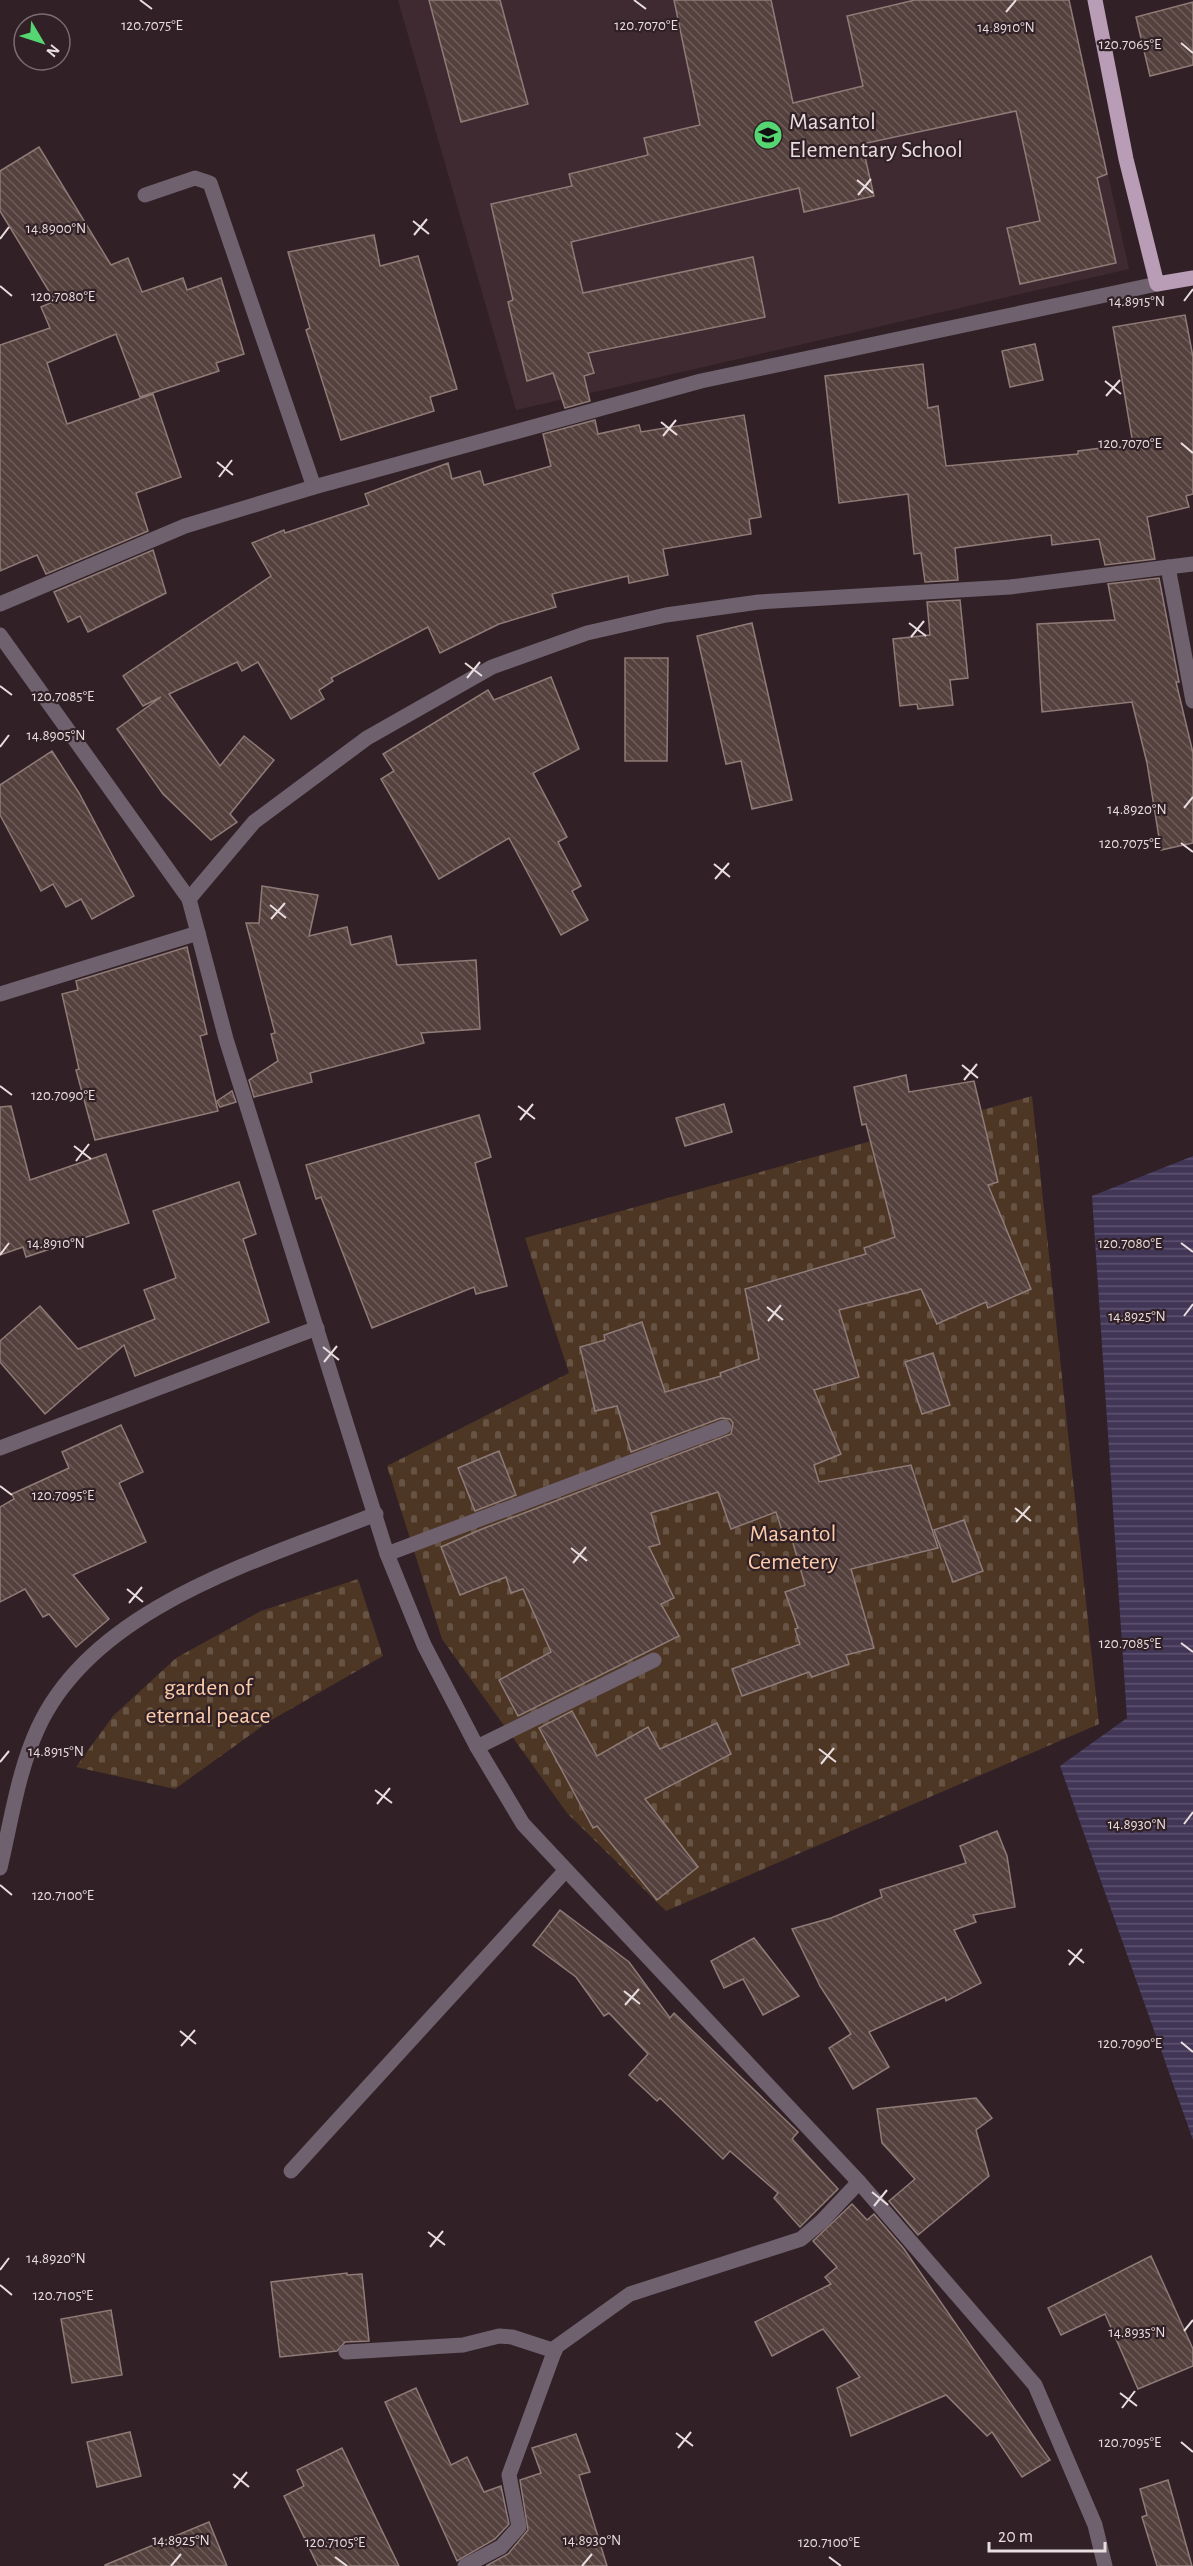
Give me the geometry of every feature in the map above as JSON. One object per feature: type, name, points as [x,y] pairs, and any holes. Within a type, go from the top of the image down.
[{"type":"main road","points":[[1095,0],[1126,159],[1157,284],[1193,278]]},
{"type":"street","points":[[145,195],[195,178],[210,183],[314,487]]},
{"type":"street","points":[[0,604],[186,526],[314,487],[701,381],[1157,284]]},
{"type":"street","points":[[189,899],[254,822],[367,738],[492,667],[587,633],[666,615],[759,602],[1010,587],[1193,564]]},
{"type":"street","points":[[1168,567],[1193,701]]},
{"type":"street","points":[[0,635],[189,899],[226,1039],[387,1554],[424,1645],[477,1747],[523,1824],[859,2182],[1035,2385],[1095,2525],[1105,2566]]},
{"type":"street","points":[[0,994],[198,933]]},
{"type":"street","points":[[0,1448],[317,1328]]},
{"type":"street","points":[[387,1554],[724,1427]]},
{"type":"street","points":[[0,1868],[20,1780],[38,1727],[68,1679],[116,1636],[204,1582],[376,1514]]},
{"type":"street","points":[[477,1747],[654,1660]]},
{"type":"street","points":[[291,2171],[566,1870]]},
{"type":"street","points":[[465,2566],[501,2547],[519,2527],[509,2475],[555,2350],[586,2324],[630,2294],[801,2239],[822,2221],[859,2182]]},
{"type":"street","points":[[346,2352],[463,2345],[499,2336],[512,2337],[555,2350]]},
{"type":"shaded area","name":"Masantol Elementary School","points":[[398,0],[1069,0],[1129,269],[516,410]]},
{"type":"shaded area","points":[[1193,1156],[1193,2140],[1060,1766],[1127,1718],[1092,1196]]},
{"type":"green space","name":"Masantol Cemetery","points":[[1032,1096],[1099,1724],[666,1911],[567,1813],[442,1639],[387,1466],[569,1373],[525,1238]]},
{"type":"green space","name":"garden of eternal peace","points":[[358,1579],[383,1656],[268,1722],[175,1789],[76,1767],[113,1716],[176,1658],[261,1611]]},
{"type":"building","points":[[429,0],[500,0],[528,104],[461,122]]},
{"type":"building","points":[[674,0],[771,0],[793,103],[863,86],[847,16],[915,0],[1069,0],[1107,174],[1097,178],[1116,263],[1020,284],[1007,228],[1040,221],[1016,111],[862,144],[874,196],[804,212],[799,188],[571,242],[583,293],[753,257],[765,317],[588,353],[594,373],[584,376],[590,401],[565,408],[553,373],[527,381],[508,302],[513,300],[491,204],[572,186],[569,174],[648,155],[644,138],[700,125]]},
{"type":"building","points":[[1193,2],[1193,65],[1150,76],[1136,17]]},
{"type":"building","points":[[39,147],[111,265],[128,258],[142,292],[183,278],[187,290],[221,278],[244,354],[216,363],[219,371],[140,397],[116,334],[47,363],[67,424],[153,394],[181,477],[136,493],[148,531],[46,574],[37,555],[0,571],[0,345],[50,328],[41,307],[55,301],[0,211],[0,171]]},
{"type":"building","points":[[374,235],[380,266],[418,256],[457,389],[430,397],[434,411],[341,440],[306,330],[310,328],[288,252]]},
{"type":"building","points":[[1185,315],[1193,357],[1193,494],[1186,496],[1189,507],[1147,517],[1155,559],[1105,565],[1099,539],[1052,545],[1051,535],[955,548],[958,580],[925,582],[921,553],[914,554],[908,494],[839,503],[825,376],[923,364],[928,408],[938,406],[946,466],[1078,454],[1078,451],[1133,444],[1113,327]]},
{"type":"building","points":[[1035,344],[1043,380],[1010,387],[1002,351]]},
{"type":"building","points":[[744,415],[761,517],[749,519],[751,534],[663,549],[668,575],[629,583],[628,576],[552,594],[556,607],[499,624],[440,653],[428,627],[331,678],[333,681],[319,690],[324,699],[291,719],[258,662],[242,671],[237,662],[169,694],[220,766],[244,736],[274,760],[230,814],[237,822],[211,840],[163,794],[117,729],[161,697],[143,706],[123,676],[271,576],[252,543],[284,530],[285,533],[369,505],[365,494],[448,463],[452,479],[480,471],[484,485],[551,466],[543,434],[595,420],[598,434],[639,425],[641,432]]},
{"type":"building","points":[[153,550],[166,593],[88,632],[80,616],[68,622],[54,592]]},
{"type":"building","points":[[1159,578],[1179,682],[1176,682],[1193,753],[1193,843],[1161,850],[1147,763],[1132,702],[1042,712],[1037,624],[1115,620],[1108,584]]},
{"type":"building","points":[[960,600],[968,678],[950,680],[953,705],[918,709],[917,704],[900,706],[893,639],[930,635],[927,602]]},
{"type":"building","points":[[752,623],[792,800],[752,809],[741,761],[726,764],[697,636]]},
{"type":"building","points":[[625,658],[668,658],[667,761],[625,761]]},
{"type":"building","points":[[551,677],[579,749],[533,773],[567,837],[558,842],[581,886],[572,891],[588,920],[561,935],[509,838],[439,879],[381,779],[394,771],[383,754],[488,690],[494,700]]},
{"type":"building","points":[[52,751],[79,793],[134,896],[92,919],[81,899],[66,907],[53,884],[41,891],[0,815],[0,785]]},
{"type":"building","points":[[262,886],[318,895],[309,936],[347,927],[351,945],[391,936],[397,965],[476,960],[480,1029],[421,1033],[424,1043],[310,1073],[312,1082],[254,1097],[249,1080],[278,1061],[271,1034],[275,1033],[246,923],[259,923]]},
{"type":"building","points":[[187,947],[207,1034],[200,1036],[218,1111],[95,1140],[76,1070],[79,1069],[62,994],[78,990],[76,981]]},
{"type":"building","points":[[906,1075],[909,1092],[974,1081],[998,1182],[988,1185],[1031,1289],[988,1308],[986,1302],[937,1324],[921,1289],[839,1310],[859,1377],[814,1390],[841,1454],[814,1465],[819,1482],[911,1465],[938,1548],[851,1569],[874,1648],[846,1655],[849,1664],[812,1677],[809,1672],[742,1696],[732,1669],[800,1644],[795,1629],[798,1628],[785,1592],[805,1585],[789,1529],[782,1531],[776,1512],[731,1529],[718,1492],[651,1513],[660,1544],[649,1547],[674,1598],[661,1604],[679,1636],[518,1716],[499,1680],[551,1652],[523,1589],[511,1593],[506,1577],[460,1595],[441,1547],[482,1529],[731,1434],[733,1423],[730,1419],[721,1418],[631,1452],[617,1406],[595,1411],[580,1347],[605,1340],[604,1335],[642,1322],[665,1392],[721,1376],[720,1373],[759,1359],[745,1289],[866,1254],[864,1248],[895,1237],[866,1124],[862,1125],[854,1087]]},
{"type":"building","points":[[232,1091],[236,1102],[220,1107],[217,1101]]},
{"type":"building","points":[[724,1104],[732,1132],[685,1146],[676,1118]]},
{"type":"building","points":[[11,1106],[30,1180],[106,1154],[129,1223],[26,1257],[23,1247],[0,1255],[0,1107]]},
{"type":"building","points":[[479,1115],[491,1157],[475,1163],[507,1286],[476,1294],[474,1287],[372,1328],[321,1197],[316,1199],[306,1165]]},
{"type":"building","points":[[239,1182],[256,1234],[243,1239],[269,1322],[135,1376],[124,1345],[45,1414],[0,1362],[0,1341],[40,1306],[78,1349],[155,1319],[144,1290],[176,1278],[153,1211]]},
{"type":"building","points":[[933,1353],[950,1405],[922,1414],[905,1362]]},
{"type":"building","points":[[121,1425],[143,1472],[119,1483],[146,1542],[73,1575],[109,1619],[76,1647],[49,1614],[43,1617],[25,1589],[0,1602],[0,1507],[14,1499],[12,1494],[69,1468],[62,1452]]},
{"type":"building","points":[[499,1451],[516,1495],[475,1511],[458,1468]]},
{"type":"building","points":[[964,1520],[983,1571],[953,1582],[934,1530]]},
{"type":"building","points":[[572,1711],[597,1756],[648,1727],[660,1749],[717,1723],[731,1754],[645,1799],[698,1867],[657,1900],[597,1826],[593,1828],[539,1728]]},
{"type":"building","points":[[997,1831],[1007,1856],[1015,1907],[973,1915],[976,1922],[954,1930],[981,1983],[946,2001],[945,1997],[869,2032],[889,2067],[853,2089],[829,2048],[851,2034],[820,1986],[792,1929],[831,1918],[882,1897],[880,1890],[966,1863],[960,1846]]},
{"type":"building","points":[[560,1910],[629,1962],[670,2018],[674,2013],[798,2132],[792,2139],[838,2189],[800,2227],[774,2198],[778,2193],[730,2151],[723,2159],[660,2098],[657,2101],[629,2075],[648,2054],[609,2013],[604,2016],[576,1977],[533,1945]]},
{"type":"building","points":[[754,1938],[799,1996],[763,2015],[743,1979],[724,1988],[711,1961]]},
{"type":"building","points":[[976,2098],[992,2118],[976,2130],[989,2176],[918,2235],[889,2201],[915,2179],[882,2143],[877,2109]]},
{"type":"building","points":[[852,2204],[867,2220],[874,2214],[904,2249],[1050,2460],[1022,2477],[992,2432],[987,2436],[946,2395],[851,2436],[837,2388],[860,2377],[823,2329],[772,2356],[755,2322],[831,2284],[825,2277],[837,2267],[813,2241]]},
{"type":"building","points":[[1151,2256],[1193,2349],[1193,2366],[1138,2389],[1105,2314],[1061,2335],[1048,2308]]},
{"type":"building","points":[[347,2273],[347,2275],[362,2274],[369,2341],[345,2342],[337,2351],[280,2357],[271,2282]]},
{"type":"building","points":[[111,2310],[122,2375],[72,2383],[61,2319]]},
{"type":"building","points":[[416,2388],[451,2465],[467,2457],[484,2492],[501,2486],[509,2524],[495,2539],[457,2561],[385,2402]]},
{"type":"building","points":[[130,2432],[141,2476],[97,2487],[87,2442]]},
{"type":"building","points":[[576,2434],[590,2472],[579,2475],[607,2566],[486,2566],[508,2554],[528,2530],[520,2480],[541,2473],[532,2448]]},
{"type":"building","points":[[342,2448],[399,2566],[318,2566],[284,2496],[304,2486],[297,2470]]},
{"type":"building","points":[[1168,2480],[1192,2566],[1157,2566],[1142,2517],[1147,2515],[1140,2489]]},
{"type":"building","points":[[209,2522],[227,2566],[105,2566],[105,2565]]},
{"type":"place","name":"Masantol Elementary School","points":[[768,135]]}]
